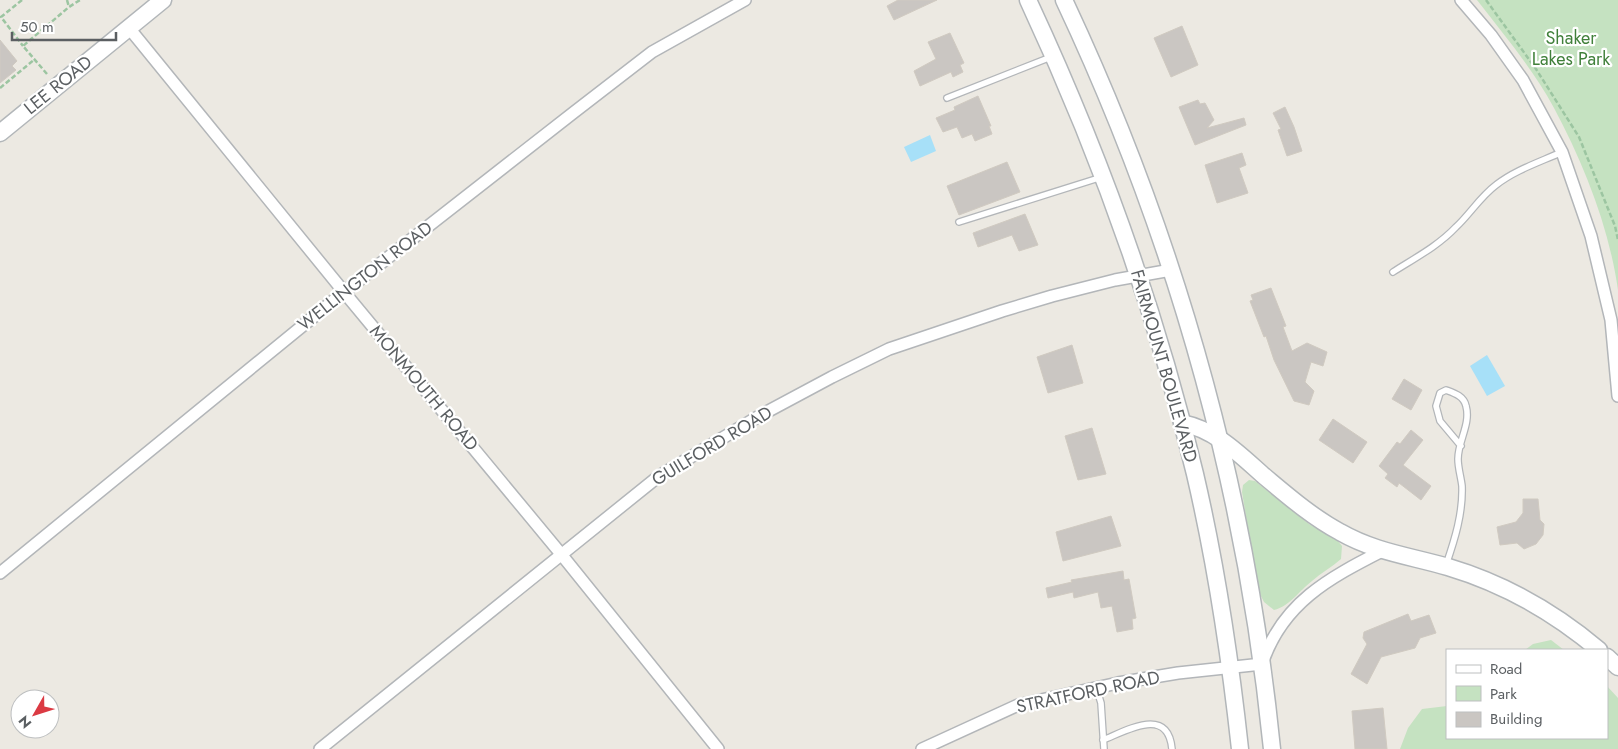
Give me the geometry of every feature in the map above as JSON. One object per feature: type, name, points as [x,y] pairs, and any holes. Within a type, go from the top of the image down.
[{"type":"main road","name":"LEE ROAD","points":[[0,133],[163,0]]},
{"type":"main road","name":"FAIRMOUNT BOULEVARD","points":[[1028,0],[1054,56],[1104,177],[1139,276],[1182,423],[1203,515],[1230,667],[1240,749]]},
{"type":"main road","name":"FAIRMOUNT BOULEVARD","points":[[1064,0],[1120,128],[1146,196],[1197,355],[1219,438],[1238,523],[1262,664],[1272,749]]},
{"type":"main road","points":[[1182,423],[1199,427],[1219,438],[1310,514],[1340,533],[1382,551],[1446,567],[1486,580],[1530,601],[1571,627],[1598,649]]},
{"type":"main road","points":[[1608,658],[1618,667]]},
{"type":"street","name":"WELLINGTON ROAD","points":[[0,573],[344,292],[652,52],[745,0]]},
{"type":"street","points":[[1461,0],[1491,35],[1523,80],[1562,152],[1591,236],[1611,320],[1618,396]]},
{"type":"street","name":"MONMOUTH ROAD","points":[[129,28],[561,554],[718,749]]},
{"type":"street","name":"GUILFORD ROAD","points":[[320,749],[658,476],[761,415],[890,350],[1002,311],[1089,286],[1171,270]]},
{"type":"street","points":[[1262,664],[1269,644],[1277,631],[1306,597],[1333,576],[1382,551]]},
{"type":"street","name":"STRATFORD ROAD","points":[[922,749],[1018,704],[1096,687],[1160,676],[1262,664]]},
{"type":"lane","points":[[947,98],[1054,56]]},
{"type":"lane","points":[[1393,272],[1437,244],[1456,228],[1476,204],[1496,185],[1516,172],[1562,152]]},
{"type":"lane","points":[[959,222],[1104,177]]},
{"type":"lane","points":[[1446,567],[1460,523],[1462,486],[1458,458],[1461,446],[1467,419],[1466,404],[1458,395],[1446,390],[1440,393],[1436,406],[1440,420],[1461,446]]},
{"type":"lane","points":[[1096,687],[1100,703],[1104,749]]},
{"type":"lane","points":[[1103,740],[1136,726],[1163,726],[1169,734],[1172,749]]},
{"type":"path","points":[[22,0],[1,17],[48,74]]},
{"type":"path","points":[[67,0],[69,6]]},
{"type":"path","points":[[23,46],[69,6],[80,0]]},
{"type":"path","points":[[1486,0],[1536,70],[1578,136],[1615,226],[1618,240]]},
{"type":"path","points":[[0,88],[35,59]]},
{"type":"green space","name":"Shaker Lakes Park","points":[[1477,0],[1618,0],[1618,290],[1602,219],[1565,129],[1537,80],[1518,52]]},
{"type":"green space","points":[[1249,480],[1255,481],[1309,524],[1337,540],[1342,546],[1341,559],[1315,578],[1290,602],[1274,610],[1264,602],[1258,590],[1242,492],[1243,485]]},
{"type":"green space","points":[[1551,640],[1563,649],[1526,649],[1533,644]]},
{"type":"green space","points":[[1608,687],[1618,698],[1618,749],[1400,749],[1408,728],[1422,709],[1446,706],[1446,739],[1608,739]]},
{"type":"water","points":[[930,135],[936,151],[911,162],[904,147]]},
{"type":"water","points":[[1487,355],[1505,386],[1487,396],[1470,366]]},
{"type":"building","points":[[898,0],[937,0],[894,20],[887,6]]},
{"type":"building","points":[[1182,26],[1198,65],[1171,77],[1154,38]]},
{"type":"building","points":[[950,33],[964,63],[960,65],[963,72],[953,77],[951,72],[920,86],[914,71],[936,59],[928,42]]},
{"type":"building","points":[[0,40],[17,61],[12,66],[16,70],[0,83]]},
{"type":"building","points":[[978,96],[991,126],[989,126],[992,134],[975,141],[972,134],[962,138],[957,127],[943,132],[936,118],[955,110],[954,107]]},
{"type":"building","points":[[1198,100],[1200,104],[1205,103],[1214,120],[1207,128],[1244,118],[1246,125],[1195,145],[1179,107]]},
{"type":"building","points":[[1285,107],[1302,151],[1287,156],[1278,130],[1281,129],[1273,113]]},
{"type":"building","points":[[1242,153],[1246,165],[1239,168],[1248,193],[1217,203],[1205,165]]},
{"type":"building","points":[[1007,162],[1020,192],[959,215],[947,186]]},
{"type":"building","points":[[1025,214],[1038,245],[1019,251],[1012,235],[978,247],[973,233]]},
{"type":"building","points":[[1271,288],[1286,326],[1283,327],[1292,351],[1307,343],[1327,352],[1323,366],[1311,362],[1305,382],[1314,391],[1309,405],[1294,401],[1274,360],[1266,336],[1264,337],[1250,301],[1253,300],[1251,295]]},
{"type":"building","points":[[1072,345],[1083,383],[1048,393],[1037,357]]},
{"type":"building","points":[[1404,379],[1422,390],[1411,410],[1392,399]]},
{"type":"building","points":[[1333,419],[1367,442],[1353,463],[1319,440]]},
{"type":"building","points":[[1092,428],[1106,474],[1078,480],[1065,436]]},
{"type":"building","points":[[1411,430],[1423,440],[1403,465],[1431,486],[1421,500],[1399,483],[1397,487],[1385,478],[1388,474],[1379,466],[1397,442],[1400,444]]},
{"type":"building","points":[[1523,499],[1538,499],[1540,520],[1544,524],[1543,535],[1536,544],[1524,549],[1517,543],[1500,545],[1497,527],[1516,522],[1523,513]]},
{"type":"building","points":[[1111,516],[1121,546],[1063,561],[1056,532]]},
{"type":"building","points":[[1123,571],[1124,580],[1129,579],[1136,618],[1132,619],[1133,629],[1117,632],[1112,606],[1101,608],[1098,592],[1074,598],[1073,592],[1048,598],[1046,588],[1072,582],[1071,580]]},
{"type":"building","points":[[1408,614],[1411,621],[1429,615],[1436,633],[1420,638],[1415,648],[1381,657],[1367,684],[1351,674],[1367,644],[1363,638],[1364,632]]},
{"type":"building","points":[[1383,708],[1387,749],[1355,749],[1352,711]]}]
